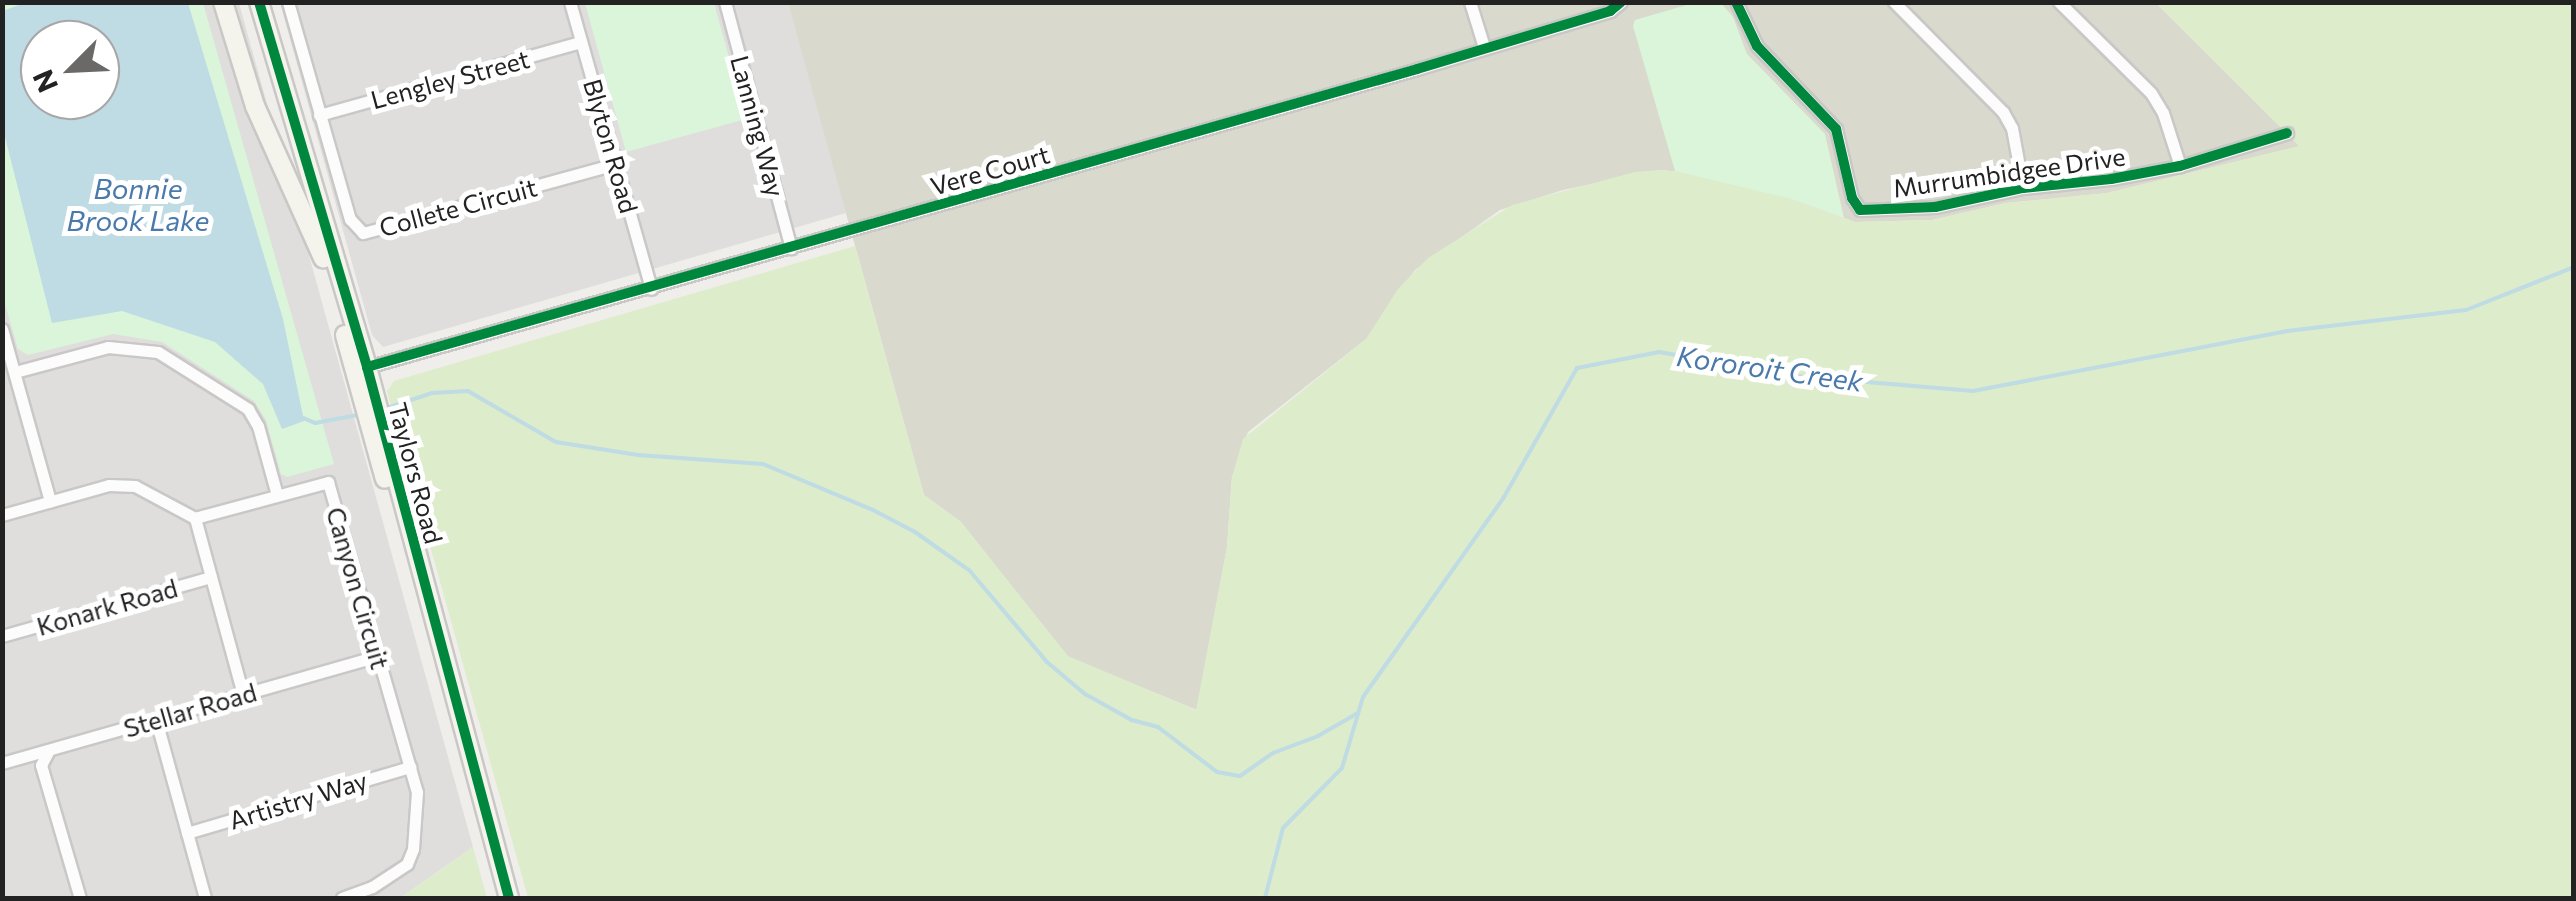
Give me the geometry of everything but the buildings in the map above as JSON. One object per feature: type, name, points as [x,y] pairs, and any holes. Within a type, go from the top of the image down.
[{"type":"street","points":[[222,2],[254,106],[318,245],[396,516],[406,545],[418,556]]},
{"type":"street","name":"Taylors Road","points":[[259,2],[367,367],[510,898]]},
{"type":"street","name":"Collete Circuit","points":[[288,2],[350,219],[363,233],[615,164]]},
{"type":"street","name":"Blyton Road","points":[[570,2],[651,289]]},
{"type":"street","name":"Lanning Way","points":[[724,2],[791,248]]},
{"type":"street","points":[[1470,2],[1484,47]]},
{"type":"street","name":"Vere Court","points":[[367,367],[651,289],[1484,47],[1610,10],[1621,2]]},
{"type":"street","name":"Murrumbidgee Drive","points":[[1736,2],[1757,46],[1836,129],[1852,198],[1860,210],[1935,207],[2023,188],[2111,179],[2180,166],[2287,134]]},
{"type":"street","points":[[1894,2],[2003,112],[2012,128],[2023,188]]},
{"type":"street","points":[[2060,2],[2151,94],[2163,112],[2180,166]]},
{"type":"street","name":"Lengley Street","points":[[319,115],[582,42]]},
{"type":"street","points":[[2,329],[50,501]]},
{"type":"street","points":[[15,372],[108,347],[158,352],[248,410],[258,426],[277,495]]},
{"type":"street","name":"Canyon Circuit","points":[[195,518],[328,482],[417,792],[413,850],[407,864],[372,888],[342,898]]},
{"type":"street","points":[[2,514],[108,485],[135,486],[195,518],[243,695]]},
{"type":"street","name":"Konark Road","points":[[2,636],[211,577]]},
{"type":"street","name":"Stellar Road","points":[[2,764],[378,656]]},
{"type":"street","points":[[156,720],[205,898]]},
{"type":"street","points":[[52,749],[41,764],[80,898]]},
{"type":"street","name":"Artistry Way","points":[[187,833],[410,767]]},
{"type":"shaded area","points":[[2,3],[239,3],[473,847],[400,898],[3,898]]},
{"type":"shaded area","points":[[280,3],[788,3],[847,212],[855,246],[846,213],[383,347],[372,335]]},
{"type":"shaded area","points":[[788,3],[2156,3],[2300,146],[2107,193],[2006,203],[1932,220],[1855,222],[1792,199],[1701,174],[1661,170],[1563,190],[1500,210],[1415,270],[1366,339],[1248,432],[1232,477],[1227,547],[1197,710],[1068,657],[961,522],[924,495]]},
{"type":"green space","points":[[1697,2],[1721,3],[1733,17],[1747,54],[1825,134],[1844,218],[1792,199],[1675,171],[1633,26],[1635,20]]},
{"type":"green space","name":"Bonnie Brook Lake","points":[[2,3],[203,3],[334,464],[287,477],[281,474],[266,420],[254,401],[162,342],[113,334],[28,355],[18,349],[2,294]]},
{"type":"green space","points":[[585,3],[714,3],[746,119],[626,152]]},
{"type":"green space","points":[[2156,3],[2573,3],[2573,898],[528,898],[387,391],[394,381],[855,246],[924,495],[961,522],[1068,656],[1196,710],[1227,547],[1232,477],[1243,439],[1366,339],[1398,289],[1428,258],[1512,205],[1635,172],[1701,174],[1792,199],[1855,222],[1932,220],[2006,203],[2107,193],[2299,146]]},
{"type":"green space","points":[[473,847],[487,898],[400,898],[432,876]]},
{"type":"water","name":"Bonnie Brook Lake","points":[[24,3],[188,3],[283,319],[304,421],[282,429],[263,384],[215,342],[122,311],[52,323],[3,129],[3,11]]},
{"type":"waterway","name":"Kororoit Creek","points":[[1265,898],[1283,828],[1342,768],[1363,697],[1504,497],[1577,368],[1659,352],[1795,376],[1973,391],[2287,331],[2466,310],[2574,267]]},
{"type":"waterway","points":[[387,408],[432,393],[468,391],[556,442],[638,455],[763,464],[873,510],[915,532],[970,571],[1047,662],[1085,694],[1132,720],[1158,727],[1217,772],[1240,776],[1273,753],[1318,736],[1358,713]]},
{"type":"waterway","points":[[301,417],[315,423],[363,414]]},
{"type":"cycle path","points":[[259,2],[367,367],[509,898]]},
{"type":"cycle path","points":[[367,367],[1417,69],[1610,11],[1621,2]]},
{"type":"cycle path","points":[[1736,2],[1757,46],[1836,129],[1852,198],[1860,210],[1935,207],[2023,188],[2111,179],[2180,166],[2287,133]]}]
